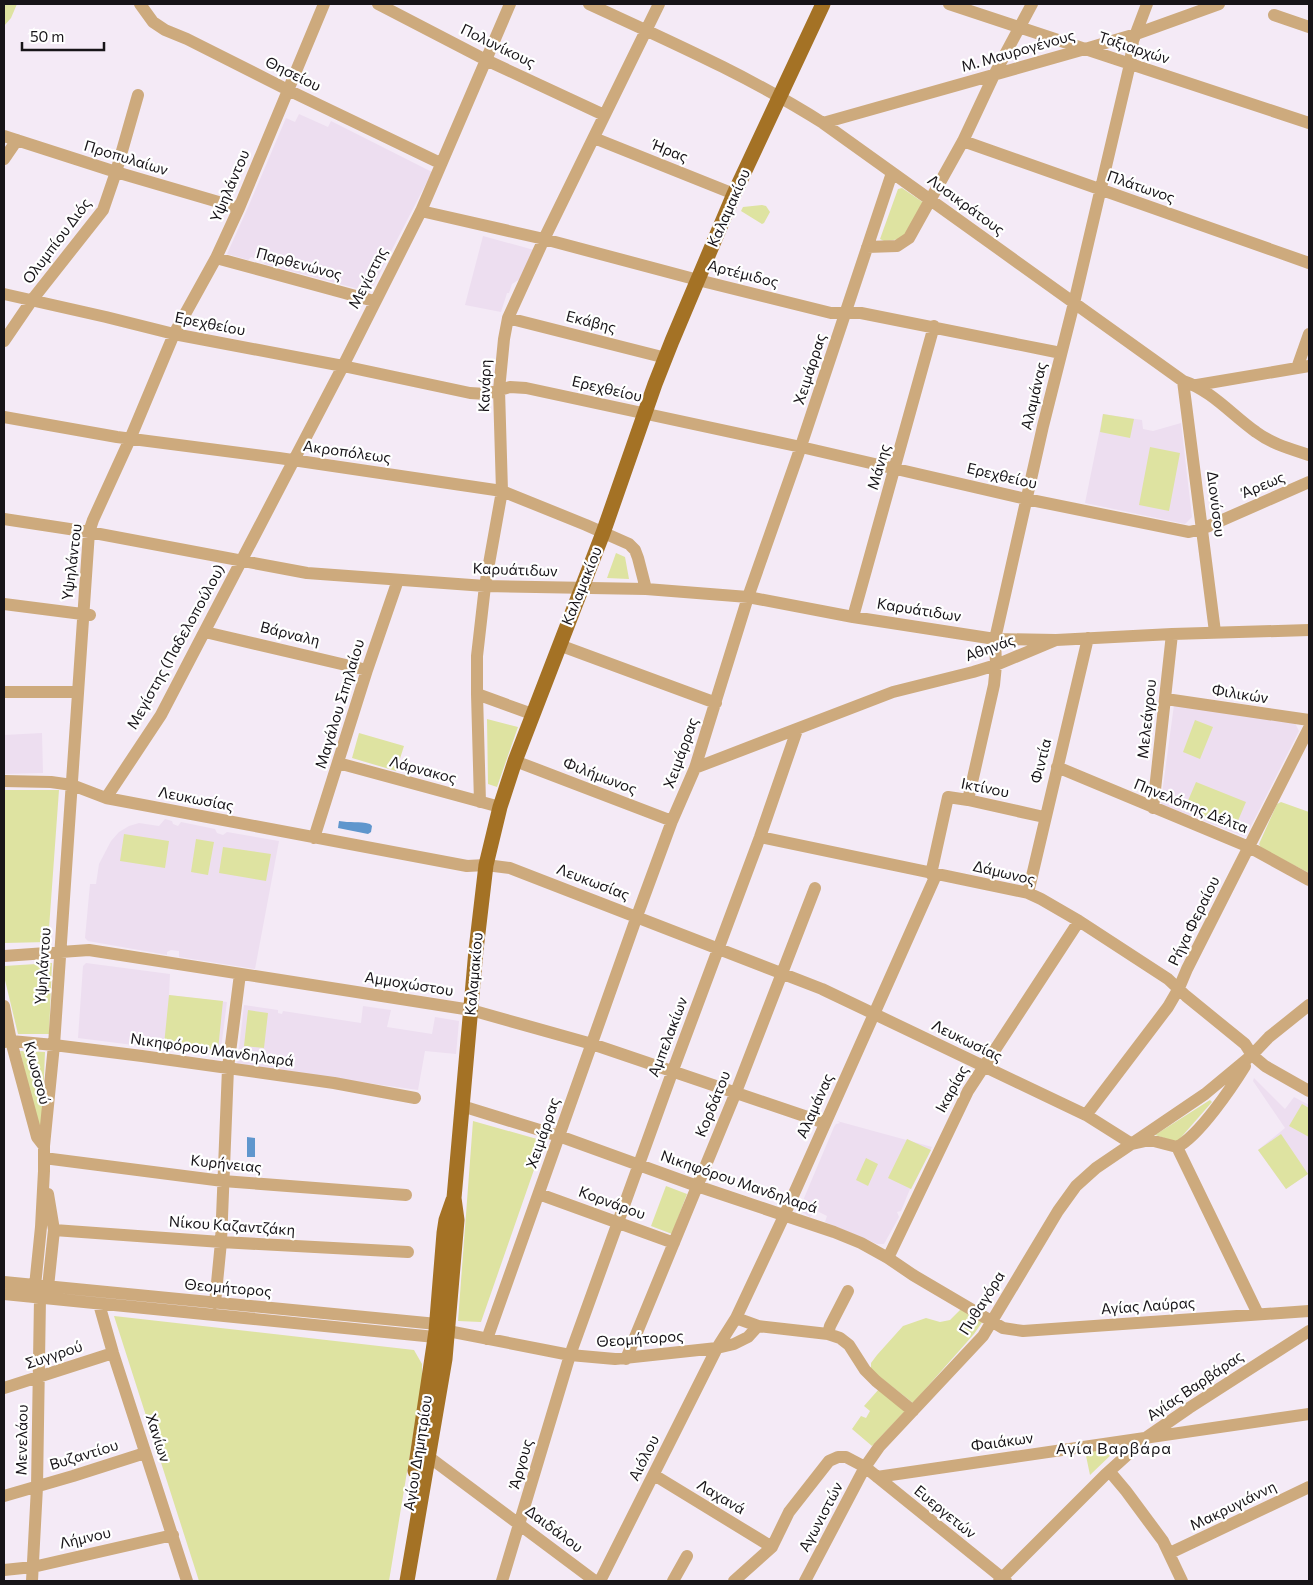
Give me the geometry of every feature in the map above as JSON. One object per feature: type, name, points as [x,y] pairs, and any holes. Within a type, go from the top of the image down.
[{"type":"main road","name":"Καλαμακίου","points":[[440,1331],[444,1233],[446,1220],[454,1198],[476,950],[486,864],[500,807],[532,714],[603,533],[666,358],[734,194],[823,4]]},
{"type":"main road","name":"Αγίου Δημητρίου","points":[[407,1581],[440,1331]]},
{"type":"main road","name":"Αγίου Δημητρίου","points":[[397,1581],[423,1456]]},
{"type":"street","name":"Θησείου","points":[[140,4],[154,22],[165,30],[187,39],[440,164]]},
{"type":"street","name":"Υψηλάντου","points":[[34,1286],[41,1227],[44,1152],[54,1045],[78,692],[86,614],[89,532],[174,334],[216,258],[239,208],[324,4]]},
{"type":"street","name":"Πολυνίκους","points":[[378,4],[486,60],[604,114]]},
{"type":"street","name":"Μεγίστης","points":[[242,561],[421,211],[510,4]]},
{"type":"street","name":"Λυσικράτους","points":[[589,4],[729,69],[780,96],[823,123],[1183,381],[1197,386],[1257,434],[1280,446],[1309,455]]},
{"type":"street","name":"Κανάρη","points":[[480,802],[477,656],[485,586],[502,491],[499,390],[508,318],[604,114],[659,4]]},
{"type":"street","name":"Ταξιαρχών","points":[[949,4],[1309,124]]},
{"type":"street","points":[[867,247],[897,246],[909,238],[963,141],[994,75],[1032,4]]},
{"type":"street","name":"Αλαμάνας","points":[[968,800],[994,685],[996,665],[995,639],[1026,499],[1101,190],[1136,34],[1148,4]]},
{"type":"street","name":"Μ. Μαυρογένους","points":[[823,123],[1136,34],[1219,4]]},
{"type":"street","points":[[1274,15],[1309,27]]},
{"type":"street","name":"Ολυμπίου Διός","points":[[4,341],[32,300],[102,210],[116,172],[138,95]]},
{"type":"street","name":"Προπυλαίων","points":[[4,136],[116,172],[239,208]]},
{"type":"street","name":"Ήρας","points":[[594,138],[734,194]]},
{"type":"street","points":[[4,158],[17,140]]},
{"type":"street","name":"Πλάτωνος","points":[[963,141],[1309,263]]},
{"type":"street","name":"Χειμάρρας","points":[[487,1339],[637,916],[672,821],[695,768],[748,596],[801,447],[892,173]]},
{"type":"street","name":"Αρτέμιδος","points":[[421,211],[544,239],[831,313],[861,313],[934,326],[1061,353]]},
{"type":"street","name":"Παρθενώνος","points":[[216,258],[374,301]]},
{"type":"street","name":"Ερεχθείου","points":[[4,294],[174,334],[343,366],[470,393],[486,394],[510,387],[526,388],[801,447],[1026,499],[1189,532],[1202,529]]},
{"type":"street","name":"Εκάβης","points":[[508,318],[666,358]]},
{"type":"street","name":"Μάνης","points":[[854,617],[934,326]]},
{"type":"street","points":[[1197,386],[1303,367],[1309,334]]},
{"type":"street","name":"Διονύσου","points":[[1183,381],[1215,632]]},
{"type":"street","name":"Ακροπόλεως","points":[[4,417],[130,439],[502,491],[629,544],[635,550],[646,589]]},
{"type":"street","name":"Άρεως","points":[[1202,529],[1309,482]]},
{"type":"street","name":"Καρυάτιδων","points":[[4,519],[89,532],[307,573],[485,586],[646,589],[748,596],[854,617],[995,639],[1056,640]]},
{"type":"street","name":"Μεγίστης (Παδελοπούλου)","points":[[106,798],[160,714],[242,561]]},
{"type":"street","name":"Μαγάλου Σπηλαίου","points":[[314,838],[367,670],[398,580]]},
{"type":"street","points":[[4,604],[86,614]]},
{"type":"street","name":"Αθηνάς","points":[[695,768],[893,692],[996,665],[1056,640],[1215,632],[1309,630]]},
{"type":"street","name":"Βάρναλη","points":[[205,632],[367,670]]},
{"type":"street","name":"Μελεάγρου","points":[[1153,808],[1172,634]]},
{"type":"street","name":"Φιντία","points":[[1028,893],[1044,817],[1088,638]]},
{"type":"street","points":[[558,645],[716,703]]},
{"type":"street","points":[[4,692],[78,692]]},
{"type":"street","points":[[477,694],[532,714]]},
{"type":"street","name":"Φιλικών","points":[[1166,699],[1309,720]]},
{"type":"street","name":"Ρήγα Φεραίου","points":[[1086,1115],[1168,1007],[1179,988],[1309,728]]},
{"type":"street","name":"Αμπελακίων","points":[[570,1355],[672,1070],[760,837],[797,730]]},
{"type":"street","name":"Φιλήμωνος","points":[[515,760],[672,821]]},
{"type":"street","name":"Λάρνακος","points":[[338,763],[500,807]]},
{"type":"street","name":"Πηνελόπης Δέλτα","points":[[1057,767],[1249,847],[1309,880]]},
{"type":"street","name":"Λευκωσίας","points":[[4,781],[51,782],[72,785],[106,798],[314,838],[467,866],[486,864],[510,868],[783,973],[1086,1115],[1132,1144]]},
{"type":"street","name":"Αλαμάνας","points":[[717,1348],[736,1318],[784,1216],[934,874],[948,797]]},
{"type":"street","name":"Ικτίνου","points":[[948,797],[1044,817]]},
{"type":"street","name":"Δάμωνος","points":[[760,837],[1028,893],[1041,899],[1079,921],[1168,979],[1245,1044],[1252,1055],[1265,1066],[1309,1091]]},
{"type":"street","name":"Κορδάτου","points":[[626,1359],[736,1092],[815,888]]},
{"type":"street","name":"Ικαρίας","points":[[888,1258],[964,1099],[1079,921]]},
{"type":"street","name":"Αμμοχώστου","points":[[4,956],[89,950],[471,1010],[592,1044],[825,1123]]},
{"type":"street","points":[[216,1303],[221,1242],[228,1068],[240,974]]},
{"type":"street","name":"Πυθαγόρα","points":[[865,1467],[879,1447],[983,1336],[1058,1211],[1076,1186],[1096,1168],[1205,1094],[1252,1055],[1269,1037],[1309,1005]]},
{"type":"street","name":"Κνωσσού","points":[[4,1006],[8,1042],[36,1137],[44,1152]]},
{"type":"street","name":"Νικηφόρου Μανδηλαρά","points":[[8,1042],[54,1045],[228,1068],[334,1083],[415,1098]]},
{"type":"street","name":"Πυθαγόρα","points":[[1177,1147],[1183,1144],[1223,1099],[1252,1055]]},
{"type":"street","name":"Νικηφόρου Μανδηλαρά","points":[[462,1106],[559,1136],[861,1243],[992,1320]]},
{"type":"street","points":[[1132,1144],[1150,1140],[1177,1147],[1258,1314]]},
{"type":"street","name":"Κυρήνειας","points":[[44,1152],[223,1181],[406,1195]]},
{"type":"street","name":"Υψηλάντου","points":[[44,1171],[54,1230],[48,1287]]},
{"type":"street","name":"Κορνάρου","points":[[539,1194],[674,1243]]},
{"type":"street","name":"Νίκου Καζαντζάκη","points":[[54,1230],[221,1242],[408,1252]]},
{"type":"street","name":"Θεομήτορος","points":[[4,1282],[216,1303],[440,1331],[570,1355],[602,1359],[626,1359],[717,1348],[734,1344],[748,1337],[758,1326]]},
{"type":"street","points":[[34,1286],[40,1298],[48,1287]]},
{"type":"street","points":[[828,1334],[830,1326],[848,1291]]},
{"type":"street","name":"Θεομήτορος","points":[[4,1294],[99,1304],[440,1331]]},
{"type":"street","name":"Μενελάου","points":[[32,1581],[37,1487],[40,1298]]},
{"type":"street","name":"Χανίων","points":[[99,1304],[187,1581]]},
{"type":"street","name":"Αγίας Λαύρας","points":[[992,1320],[1003,1328],[1024,1332],[1309,1311]]},
{"type":"street","points":[[736,1318],[758,1326],[828,1334],[840,1338],[849,1345],[865,1370],[913,1411]]},
{"type":"street","name":"Αγίας Βαρβάρας","points":[[1002,1580],[1147,1437],[1309,1330]]},
{"type":"street","name":"Αιόλου","points":[[600,1581],[717,1348]]},
{"type":"street","name":"Συγγρού","points":[[4,1388],[113,1353]]},
{"type":"street","name":"Άργους","points":[[502,1581],[570,1355]]},
{"type":"street","name":"Φαιάκων","points":[[877,1477],[1309,1414]]},
{"type":"street","name":"Βυζαντίου","points":[[4,1496],[145,1453]]},
{"type":"street","name":"Δαιδάλου","points":[[423,1456],[433,1460],[595,1581]]},
{"type":"street","points":[[734,1581],[772,1547],[790,1512],[829,1461],[838,1457],[846,1457],[865,1467]]},
{"type":"street","name":"Ευεργετών","points":[[865,1467],[1002,1580]]},
{"type":"street","name":"Αγωνιστών","points":[[805,1581],[865,1467]]},
{"type":"street","points":[[1110,1472],[1126,1490],[1170,1553],[1182,1581]]},
{"type":"street","name":"Λαχανά","points":[[654,1475],[772,1547]]},
{"type":"street","name":"Μακρυγιάννη","points":[[1170,1553],[1309,1487]]},
{"type":"street","name":"Λήμνου","points":[[4,1570],[33,1567],[173,1534]]},
{"type":"street","points":[[673,1581],[687,1556]]},
{"type":"shaded area","points":[[299,114],[328,127],[331,121],[432,172],[370,292],[264,264],[264,262],[251,257],[248,260],[227,254],[286,118],[295,122]]},
{"type":"shaded area","points":[[483,236],[534,250],[520,279],[512,284],[509,293],[507,293],[501,312],[465,305]]},
{"type":"shaded area","points":[[1103,414],[1142,420],[1143,429],[1153,431],[1181,423],[1192,517],[1185,524],[1085,503]]},
{"type":"shaded area","points":[[1174,705],[1295,723],[1299,731],[1246,836],[1162,805]]},
{"type":"shaded area","points":[[42,733],[43,773],[4,774],[4,735]]},
{"type":"shaded area","points":[[165,819],[172,821],[173,824],[178,826],[181,822],[215,829],[217,833],[223,835],[227,832],[279,841],[255,969],[179,957],[179,951],[171,950],[167,952],[167,955],[88,941],[85,938],[90,884],[96,884],[99,864],[111,841],[119,832],[129,826],[139,823],[159,826]]},
{"type":"shaded area","points":[[86,963],[170,974],[169,995],[227,1002],[220,1056],[78,1038],[83,966]]},
{"type":"shaded area","points":[[244,1005],[278,1010],[278,1013],[282,1014],[283,1011],[361,1023],[363,1006],[391,1010],[387,1027],[432,1034],[435,1017],[459,1021],[456,1054],[425,1051],[418,1090],[237,1065]]},
{"type":"shaded area","points":[[1254,1078],[1285,1109],[1294,1097],[1309,1105],[1309,1173],[1286,1189],[1258,1150],[1285,1128],[1253,1081]]},
{"type":"shaded area","points":[[837,1121],[932,1147],[901,1211],[897,1212],[899,1217],[884,1244],[877,1244],[825,1222],[827,1216],[817,1211],[810,1217],[799,1210],[834,1127],[840,1123]]},
{"type":"green space","points":[[4,4],[17,4],[11,18],[4,26]]},
{"type":"green space","points":[[902,188],[924,203],[902,239],[884,241],[880,239],[898,189]]},
{"type":"green space","points":[[766,206],[770,212],[762,224],[741,211],[743,207]]},
{"type":"green space","points":[[1103,414],[1134,419],[1130,438],[1100,432]]},
{"type":"green space","points":[[1150,447],[1180,453],[1169,511],[1139,505]]},
{"type":"green space","points":[[616,553],[625,557],[629,579],[607,578]]},
{"type":"green space","points":[[487,719],[518,727],[497,787],[488,784]]},
{"type":"green space","points":[[1195,720],[1213,727],[1200,759],[1183,752]]},
{"type":"green space","points":[[359,733],[404,746],[396,771],[352,758]]},
{"type":"green space","points":[[1196,782],[1246,802],[1234,830],[1184,810]]},
{"type":"green space","points":[[4,790],[59,790],[48,942],[4,943]]},
{"type":"green space","points":[[1281,802],[1309,812],[1309,873],[1261,848],[1259,844],[1277,804]]},
{"type":"green space","points":[[124,834],[169,841],[165,868],[120,861]]},
{"type":"green space","points":[[196,839],[214,842],[208,875],[191,872]]},
{"type":"green space","points":[[223,847],[271,854],[266,881],[219,873]]},
{"type":"green space","points":[[52,963],[49,1034],[18,1034],[4,976],[4,966]]},
{"type":"green space","points":[[169,995],[223,1001],[218,1050],[164,1045]]},
{"type":"green space","points":[[248,1010],[268,1013],[264,1048],[244,1046]]},
{"type":"green space","points":[[20,1051],[45,1052],[42,1125],[38,1126]]},
{"type":"green space","points":[[1210,1100],[1212,1102],[1177,1142],[1155,1135]]},
{"type":"green space","points":[[1302,1104],[1309,1108],[1309,1137],[1289,1126]]},
{"type":"green space","points":[[473,1121],[544,1141],[481,1322],[458,1321]]},
{"type":"green space","points":[[1281,1134],[1308,1174],[1286,1189],[1258,1150]]},
{"type":"green space","points":[[907,1139],[931,1150],[911,1189],[888,1178]]},
{"type":"green space","points":[[866,1158],[878,1164],[868,1186],[856,1180]]},
{"type":"green space","points":[[666,1186],[687,1194],[672,1234],[651,1226]]},
{"type":"green space","points":[[962,1308],[983,1321],[974,1334],[913,1403],[871,1370],[871,1363],[903,1326],[926,1318],[940,1322],[950,1320]]},
{"type":"green space","points":[[114,1316],[414,1350],[422,1364],[422,1381],[389,1581],[199,1581]]},
{"type":"green space","points":[[879,1389],[906,1410],[872,1446],[852,1429],[861,1416],[866,1418],[870,1411],[864,1406]]},
{"type":"green space","points":[[1115,1448],[1115,1451],[1090,1475],[1085,1451]]},
{"type":"water","points":[[339,821],[370,824],[372,826],[371,832],[368,834],[338,828]]},
{"type":"water","points":[[247,1137],[255,1138],[255,1157],[247,1157]]},
{"type":"district","name":"Αγία Βαρβάρα","points":[[1114,1448]]}]
